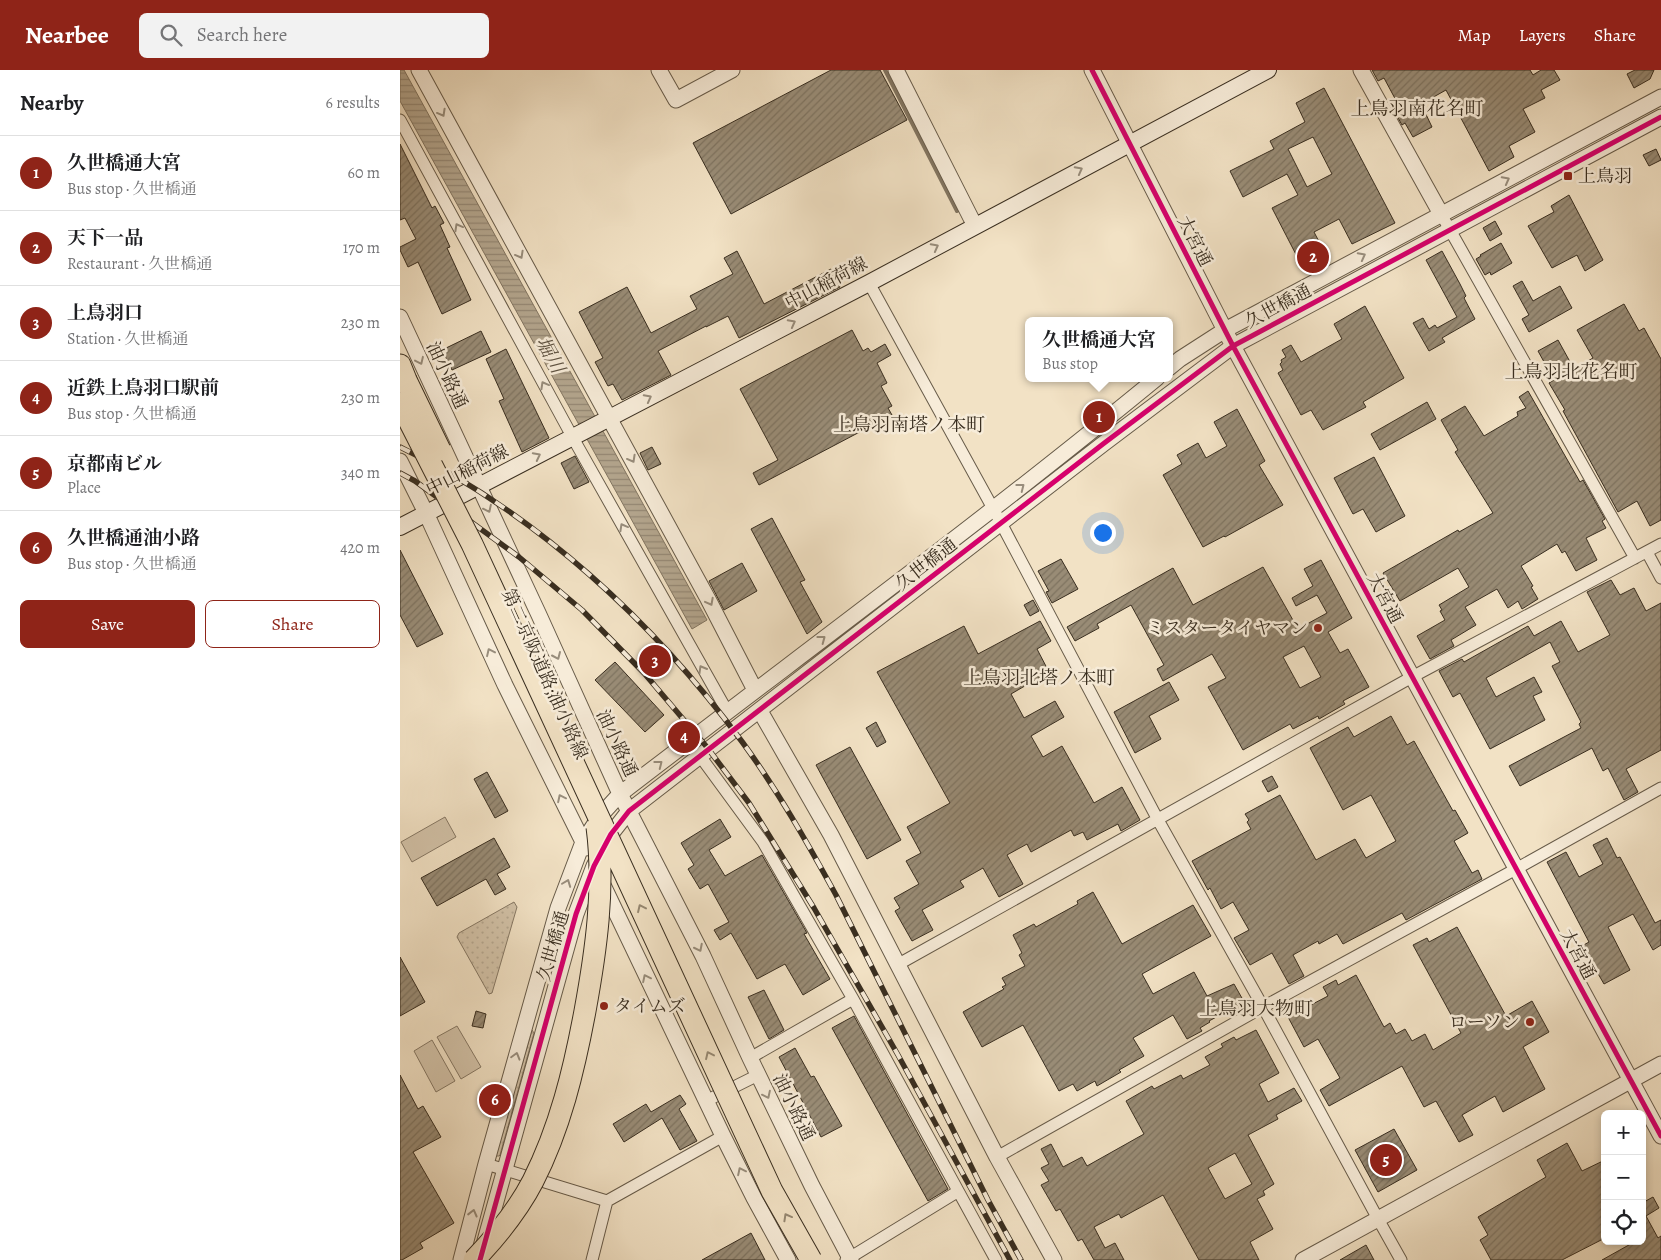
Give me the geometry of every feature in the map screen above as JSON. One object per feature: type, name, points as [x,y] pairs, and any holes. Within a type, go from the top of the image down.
[{"type":"highway","name":"第二京阪道路;油小路線","points":[[402,371],[573,730],[587,769],[594,801],[599,840],[598,924],[593,970],[579,1043],[561,1114],[532,1183],[514,1212],[493,1240],[474,1260]]},
{"type":"highway","points":[[400,402],[472,544],[772,1191],[811,1260]]},
{"type":"main road","name":"中山稲荷線","points":[[400,527],[869,283],[1268,70]]},
{"type":"street","points":[[419,70],[607,420],[708,599],[755,690]]},
{"type":"street","points":[[659,70],[676,100],[732,70]]},
{"type":"street","points":[[896,70],[975,226]]},
{"type":"street","name":"大宮通","points":[[1092,70],[1233,346],[1661,1136]]},
{"type":"street","points":[[1362,70],[1635,558]]},
{"type":"street","name":"久世橋通","points":[[1173,365],[1225,330],[1661,98]]},
{"type":"street","name":"久世橋通","points":[[480,1260],[576,914],[594,866],[611,834],[628,811],[1103,444],[1233,346],[1661,117]]},
{"type":"street","points":[[400,120],[726,712]]},
{"type":"street","points":[[1548,157],[1556,172]]},
{"type":"street","points":[[1345,266],[1353,282]]},
{"type":"street","points":[[869,283],[1001,523],[1158,820],[1263,1007],[1401,1260]]},
{"type":"street","name":"油小路通","points":[[400,317],[628,811],[703,956],[758,1075],[849,1259]]},
{"type":"street","name":"久世橋通","points":[[461,1260],[558,908],[583,842],[600,816],[620,794],[993,509],[1151,382]]},
{"type":"street","points":[[1092,431],[1103,444]]},
{"type":"street","points":[[400,461],[505,685],[583,842],[615,914],[723,1136],[788,1260]]},
{"type":"street","points":[[897,965],[1412,677],[1661,544]]},
{"type":"street","points":[[1647,552],[1661,578]]},
{"type":"street","points":[[899,580],[909,595]]},
{"type":"street","points":[[805,652],[816,667]]},
{"type":"street","points":[[760,710],[830,835],[997,1156],[1054,1260]]},
{"type":"street","points":[[700,756],[763,842],[853,999],[957,1192],[996,1260]]},
{"type":"street","points":[[997,1156],[1661,788]]},
{"type":"street","points":[[750,1058],[853,999]]},
{"type":"street","points":[[526,1019],[545,1025]]},
{"type":"street","points":[[1303,1260],[1661,1064]]},
{"type":"street","points":[[706,1101],[758,1075]]},
{"type":"street","points":[[486,1164],[606,1201],[723,1136]]},
{"type":"street","points":[[849,1259],[957,1192]]},
{"type":"street","points":[[592,1260],[606,1201]]},
{"type":"shaded area","points":[[445,817],[456,837],[412,862],[401,842]]},
{"type":"shaded area","points":[[514,902],[517,907],[492,993],[489,994],[457,937],[459,933]]},
{"type":"shaded area","points":[[457,1026],[481,1067],[461,1079],[437,1037]]},
{"type":"shaded area","points":[[532,1030],[534,1033],[500,1155],[495,1156]]},
{"type":"shaded area","points":[[432,1040],[455,1081],[436,1092],[414,1051]]},
{"type":"water","name":"堀川","points":[[400,70],[404,70],[707,620],[692,629],[400,101]]},
{"type":"building","points":[[831,70],[880,70],[907,120],[731,214],[693,143]]},
{"type":"building","points":[[1372,70],[1530,70],[1533,75],[1541,70],[1554,70],[1560,80],[1541,90],[1545,98],[1523,109],[1535,132],[1509,146],[1514,157],[1489,171],[1446,90],[1421,104],[1432,127],[1413,137],[1405,123],[1402,125],[1393,109],[1399,106],[1384,78],[1378,81]]},
{"type":"building","points":[[1635,70],[1654,70],[1650,79],[1634,88],[1627,74]]},
{"type":"building","points":[[1324,88],[1395,223],[1352,244],[1339,219],[1314,232],[1327,257],[1304,270],[1272,208],[1298,195],[1287,174],[1243,197],[1230,171],[1274,149],[1270,141],[1305,122],[1296,103]],"holes":[[[1313,137],[1332,174],[1307,187],[1288,149]]]},
{"type":"building","points":[[400,144],[432,208],[435,206],[444,223],[440,225],[450,247],[447,248],[471,300],[442,314],[418,262],[408,267],[400,250],[400,247],[416,239],[405,218],[400,220]]},
{"type":"building","points":[[1656,149],[1661,160],[1649,166],[1643,155]]},
{"type":"building","points":[[1569,195],[1603,260],[1585,271],[1577,255],[1552,268],[1528,226],[1554,212],[1551,206]]},
{"type":"building","points":[[1495,221],[1502,234],[1490,241],[1483,228]]},
{"type":"building","points":[[1501,243],[1512,263],[1491,275],[1490,272],[1485,275],[1476,259]]},
{"type":"building","points":[[737,251],[764,304],[831,269],[840,287],[739,338],[728,316],[706,326],[658,351],[671,375],[622,400],[613,384],[608,386],[595,362],[603,358],[579,312],[627,287],[651,333],[697,309],[690,296],[733,274],[724,258]]},
{"type":"building","points":[[1442,251],[1466,296],[1464,298],[1475,319],[1442,338],[1445,342],[1429,351],[1413,323],[1423,318],[1429,329],[1435,325],[1437,328],[1457,317],[1426,260]]},
{"type":"building","points":[[1522,281],[1533,301],[1560,286],[1572,308],[1529,332],[1522,319],[1529,315],[1513,286]]},
{"type":"building","points":[[1624,304],[1639,331],[1644,328],[1661,359],[1661,520],[1650,526],[1637,501],[1618,512],[1549,383],[1554,380],[1538,351],[1558,340],[1574,369],[1593,358],[1577,330]]},
{"type":"building","points":[[1365,306],[1404,378],[1363,402],[1366,407],[1323,430],[1311,410],[1301,415],[1278,373],[1283,370],[1280,364],[1281,360],[1286,357],[1282,350],[1291,345],[1301,362],[1342,339],[1334,324]]},
{"type":"building","points":[[852,330],[863,351],[868,348],[871,352],[885,344],[891,355],[877,363],[887,383],[881,386],[892,406],[888,408],[892,415],[759,485],[753,473],[778,460],[740,389]]},
{"type":"building","points":[[481,331],[491,352],[452,370],[442,350]]},
{"type":"building","points":[[506,349],[549,438],[522,452],[499,401],[504,399],[486,359]]},
{"type":"building","points":[[1528,391],[1580,482],[1583,480],[1605,519],[1602,521],[1606,528],[1586,538],[1597,560],[1576,571],[1565,551],[1562,553],[1557,544],[1521,566],[1533,586],[1531,587],[1538,599],[1522,609],[1518,601],[1508,608],[1497,589],[1465,607],[1476,625],[1451,640],[1454,646],[1430,659],[1417,636],[1445,620],[1439,605],[1469,587],[1458,568],[1400,601],[1383,573],[1458,530],[1459,532],[1493,513],[1455,452],[1458,450],[1441,420],[1465,406],[1484,436],[1518,416],[1517,412],[1526,408],[1519,397]]},
{"type":"building","points":[[1427,402],[1436,419],[1380,450],[1371,434]]},
{"type":"building","points":[[1237,409],[1265,461],[1259,465],[1283,505],[1203,547],[1163,475],[1182,464],[1177,455],[1198,443],[1206,458],[1227,446],[1214,422]]},
{"type":"building","points":[[652,447],[661,464],[648,470],[640,453]]},
{"type":"building","points":[[575,456],[589,482],[574,489],[561,463]]},
{"type":"building","points":[[1374,457],[1405,516],[1376,532],[1363,509],[1353,514],[1334,478]]},
{"type":"building","points":[[772,518],[805,580],[800,582],[822,622],[807,634],[751,529]]},
{"type":"building","points":[[400,550],[443,634],[417,647],[400,615]]},
{"type":"building","points":[[1061,559],[1078,589],[1052,603],[1046,592],[1049,591],[1038,571]]},
{"type":"building","points":[[1321,560],[1352,618],[1328,632],[1340,653],[1348,649],[1369,687],[1343,701],[1345,704],[1319,719],[1318,716],[1293,729],[1290,724],[1243,750],[1208,687],[1226,678],[1212,654],[1163,681],[1157,669],[1164,665],[1131,605],[1097,624],[1099,628],[1075,641],[1067,627],[1173,568],[1193,605],[1263,567],[1298,629],[1327,613],[1317,595],[1296,606],[1292,598],[1313,586],[1304,569]],"holes":[[[1304,646],[1321,677],[1300,688],[1283,657]]]},
{"type":"building","points":[[742,563],[757,591],[724,610],[709,581]]},
{"type":"building","points":[[1611,580],[1620,595],[1634,588],[1646,611],[1661,603],[1661,750],[1626,769],[1638,792],[1624,800],[1608,768],[1603,771],[1592,748],[1520,786],[1509,766],[1581,728],[1579,724],[1581,722],[1552,666],[1560,662],[1550,642],[1486,678],[1496,697],[1534,677],[1542,692],[1533,696],[1545,720],[1490,749],[1460,693],[1453,697],[1439,671],[1462,659],[1464,662],[1528,626],[1534,636],[1561,621],[1578,652],[1610,635],[1587,592]]},
{"type":"building","points":[[1033,600],[1039,611],[1030,616],[1024,605]]},
{"type":"building","points":[[1040,621],[1051,641],[1037,649],[1049,672],[1011,694],[1024,718],[1055,701],[1064,717],[1031,736],[1043,757],[1062,746],[1094,803],[1122,787],[1140,820],[1121,831],[1118,824],[1087,840],[1083,832],[1074,836],[1071,830],[1031,852],[1027,844],[1007,855],[1023,884],[999,897],[983,868],[960,881],[964,887],[922,910],[933,930],[912,941],[895,911],[900,908],[894,898],[919,884],[906,861],[921,853],[907,827],[950,803],[877,672],[964,626],[978,654]]},
{"type":"building","points":[[615,662],[664,715],[645,732],[595,680]]},
{"type":"building","points":[[1169,682],[1179,700],[1149,716],[1161,739],[1135,753],[1114,712]]},
{"type":"building","points":[[1391,716],[1407,745],[1414,741],[1453,811],[1455,810],[1468,833],[1454,841],[1472,873],[1478,870],[1482,879],[1406,920],[1402,913],[1343,944],[1337,934],[1319,944],[1318,941],[1293,955],[1304,976],[1289,984],[1272,953],[1250,965],[1234,938],[1249,930],[1233,902],[1221,909],[1192,861],[1251,829],[1245,814],[1280,795],[1316,860],[1355,839],[1366,858],[1396,841],[1371,795],[1343,810],[1310,748],[1348,727],[1354,737]]},
{"type":"building","points":[[876,722],[886,742],[877,747],[866,728]]},
{"type":"building","points":[[850,747],[901,840],[867,859],[816,765]]},
{"type":"building","points":[[487,772],[508,811],[495,818],[474,779]]},
{"type":"building","points":[[1272,776],[1278,787],[1268,792],[1262,781]]},
{"type":"building","points":[[720,819],[731,837],[709,850],[725,876],[762,855],[807,933],[804,934],[830,979],[803,995],[785,964],[757,979],[731,933],[720,940],[714,930],[729,922],[708,884],[700,889],[688,869],[694,865],[681,843]]},
{"type":"building","points":[[494,838],[510,867],[497,874],[506,889],[495,895],[486,879],[437,906],[421,878]]},
{"type":"building","points":[[1607,838],[1617,858],[1620,857],[1655,923],[1661,920],[1661,945],[1653,950],[1633,914],[1608,927],[1630,970],[1604,984],[1582,946],[1589,942],[1547,862],[1566,852],[1579,877],[1603,864],[1593,845]]},
{"type":"building","points":[[1093,892],[1122,944],[1193,905],[1211,936],[1142,974],[1153,994],[1194,972],[1207,996],[1234,984],[1247,1007],[1236,1014],[1233,1008],[1209,1021],[1200,1028],[1202,1031],[1187,1039],[1173,1015],[1133,1038],[1144,1056],[1119,1070],[1121,1072],[1097,1086],[1095,1081],[1077,1091],[1073,1084],[1059,1091],[1023,1025],[982,1047],[963,1012],[1004,989],[1002,987],[1006,985],[1002,978],[1025,966],[1019,955],[1022,953],[1013,935],[1034,924],[1036,927],[1078,904],[1077,901]]},
{"type":"building","points":[[1457,927],[1506,1016],[1532,1001],[1549,1032],[1523,1047],[1545,1089],[1503,1112],[1495,1096],[1462,1115],[1473,1135],[1459,1142],[1436,1101],[1424,1107],[1402,1066],[1329,1106],[1320,1090],[1340,1078],[1318,1039],[1304,1047],[1288,1017],[1328,996],[1323,987],[1336,980],[1338,985],[1356,975],[1384,1027],[1390,1023],[1396,1034],[1405,1029],[1412,1041],[1425,1034],[1433,1050],[1461,1033],[1413,945],[1427,938],[1429,942]]},
{"type":"building","points":[[400,957],[425,1002],[400,1016]]},
{"type":"building","points":[[764,990],[784,1030],[769,1039],[748,997]]},
{"type":"building","points":[[476,1011],[486,1014],[483,1028],[472,1026]]},
{"type":"building","points":[[854,1016],[948,1189],[928,1201],[832,1028]]},
{"type":"building","points":[[1256,1030],[1279,1073],[1259,1084],[1268,1102],[1294,1088],[1302,1101],[1276,1115],[1278,1119],[1248,1135],[1274,1184],[1263,1191],[1265,1195],[1257,1199],[1273,1229],[1250,1242],[1259,1260],[1199,1260],[1163,1195],[1121,1218],[1119,1214],[1094,1227],[1105,1248],[1115,1243],[1124,1260],[1094,1260],[1082,1239],[1078,1241],[1060,1209],[1056,1211],[1041,1185],[1049,1181],[1041,1168],[1049,1164],[1041,1149],[1051,1144],[1063,1167],[1082,1157],[1087,1166],[1144,1134],[1126,1101],[1152,1086],[1154,1089],[1181,1075],[1183,1079],[1210,1065],[1205,1057],[1223,1047],[1221,1044],[1234,1037],[1236,1040]],"holes":[[[1235,1153],[1252,1184],[1225,1199],[1208,1168]]]},
{"type":"building","points":[[795,1048],[811,1077],[814,1076],[842,1126],[821,1137],[779,1057]]},
{"type":"building","points":[[400,1075],[418,1109],[423,1106],[441,1137],[413,1152],[454,1223],[420,1243],[423,1248],[402,1260],[400,1260]]},
{"type":"building","points":[[680,1095],[686,1104],[679,1109],[697,1141],[680,1150],[662,1118],[624,1142],[613,1124],[646,1104],[651,1112]]},
{"type":"building","points":[[1394,1129],[1417,1170],[1378,1192],[1355,1150]]},
{"type":"building","points":[[1567,1143],[1582,1171],[1601,1162],[1601,1240],[1562,1260],[1491,1260],[1480,1240],[1488,1235],[1478,1217],[1546,1177],[1537,1160]]},
{"type":"building","points":[[1653,1197],[1659,1208],[1646,1216],[1646,1201]]},
{"type":"building","points":[[1646,1216],[1658,1238],[1661,1236],[1661,1260],[1602,1260],[1629,1245],[1646,1245]]},
{"type":"building","points":[[751,1233],[765,1260],[702,1260]]},
{"type":"building","points":[[1366,1245],[1374,1260],[1340,1260]]},
{"type":"waterway","points":[[885,70],[957,211]]},
{"type":"railway","points":[[400,447],[450,474],[498,504],[545,538],[589,574],[671,655],[743,743],[780,799],[836,895],[988,1200],[1021,1260]]},
{"type":"railway","points":[[400,473],[415,481],[519,557],[582,610],[644,673],[706,746],[749,803],[814,908],[898,1055],[1010,1260]]},
{"type":"cycle path","points":[[1092,70],[1233,346],[1661,1136]]},
{"type":"cycle path","points":[[480,1260],[576,914],[594,866],[611,834],[629,811],[1103,444],[1233,346],[1661,117]]},
{"type":"place","name":"上鳥羽","points":[[1568,176]]},
{"type":"place","name":"天下一品","points":[[1313,257]]},
{"type":"place","name":"久世橋通大宮","points":[[1099,417]]},
{"type":"place","name":"ミスタータイヤマン","points":[[1318,628]]},
{"type":"place","name":"上鳥羽口","points":[[655,661]]},
{"type":"place","name":"近鉄上鳥羽口駅前","points":[[684,737]]},
{"type":"place","name":"タイムズ","points":[[604,1006]]},
{"type":"place","name":"ローソン","points":[[1530,1022]]},
{"type":"place","name":"久世橋通油小路","points":[[495,1100]]},
{"type":"place","name":"京都南ビル","points":[[1386,1160]]},
{"type":"district","name":"上鳥羽南花名町","points":[[1417,109]]},
{"type":"district","name":"上鳥羽北花名町","points":[[1571,372]]},
{"type":"district","name":"上鳥羽南塔ノ本町","points":[[909,425]]},
{"type":"district","name":"上鳥羽北塔ノ本町","points":[[1039,678]]},
{"type":"district","name":"上鳥羽大物町","points":[[1256,1009]]}]
